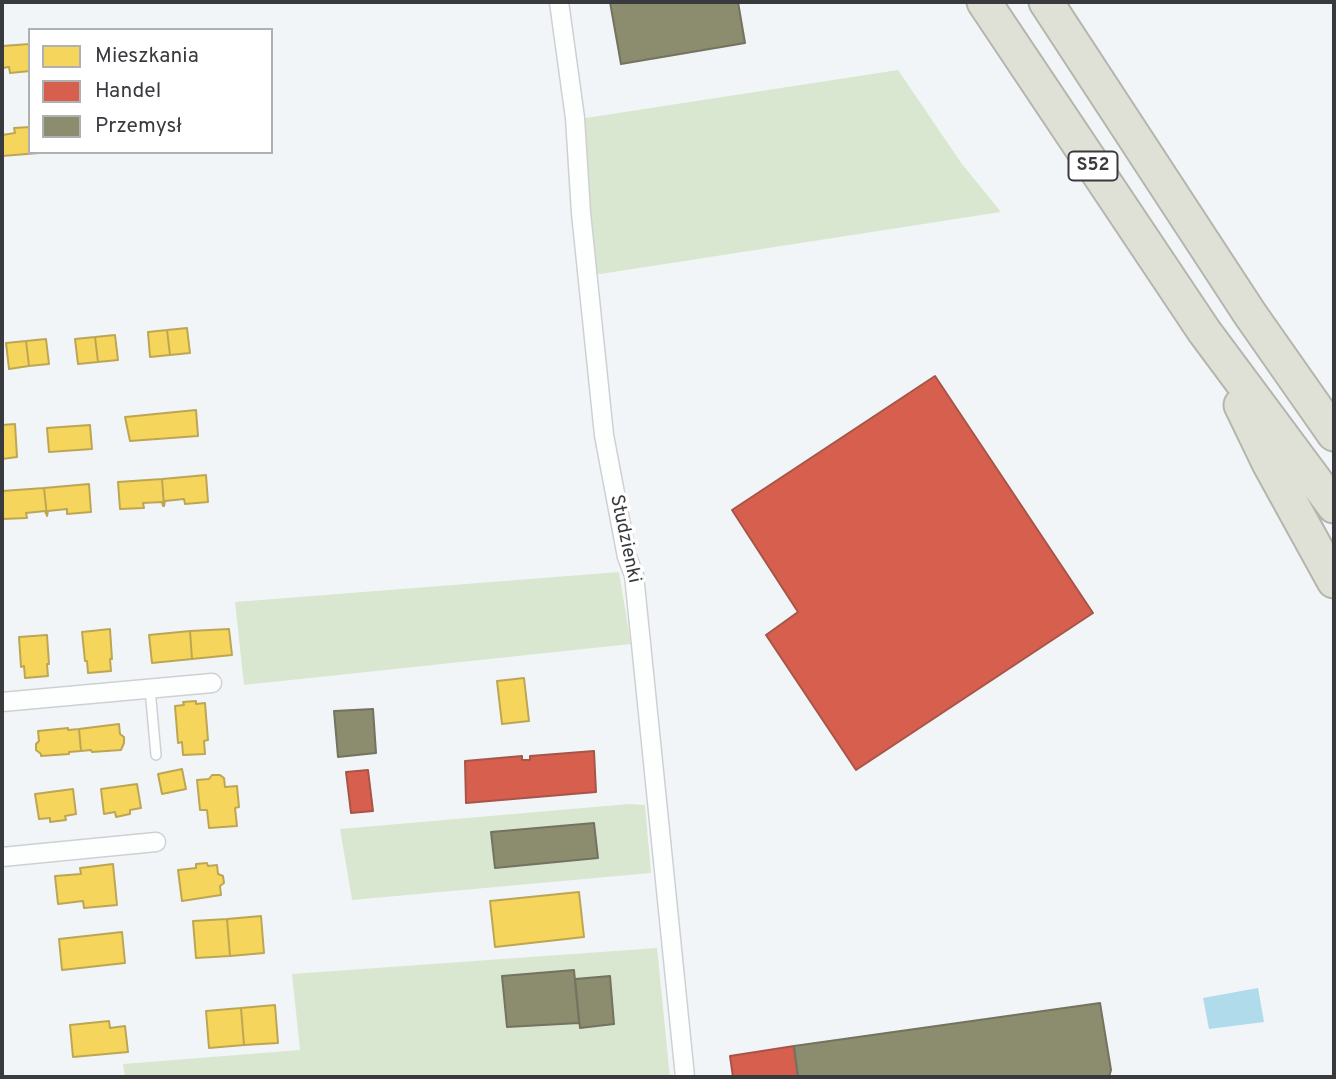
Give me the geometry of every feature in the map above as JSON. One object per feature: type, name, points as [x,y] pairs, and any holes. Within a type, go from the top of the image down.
[{"type":"highway","name":"S52","points":[[984,2],[1203,331],[1334,506]]},
{"type":"highway","name":"S52","points":[[1046,2],[1251,314],[1334,434]]},
{"type":"highway","points":[[1251,314],[1334,412]]},
{"type":"highway","points":[[1203,331],[1269,463],[1334,581]]},
{"type":"street","name":"Studzienki","points":[[559,2],[575,118],[580,213],[604,435],[627,557],[634,575],[685,1077]]},
{"type":"street","points":[[2,702],[212,683]]},
{"type":"street","points":[[2,857],[156,842]]},
{"type":"lane","points":[[150,689],[156,755]]},
{"type":"green space","points":[[898,70],[962,164],[1001,212],[594,275],[579,119]]},
{"type":"green space","points":[[619,572],[631,644],[244,685],[235,602]]},
{"type":"green space","points":[[629,804],[645,805],[651,873],[352,900],[340,829]]},
{"type":"green space","points":[[657,948],[670,1077],[125,1077],[123,1064],[300,1050],[292,974]]},
{"type":"water","points":[[1258,988],[1264,1022],[1209,1029],[1203,998]]},
{"type":"building: Mieszkania","points":[[28,44],[28,71],[10,73],[9,67],[2,68],[2,46]]},
{"type":"building: Mieszkania","points":[[28,127],[28,154],[2,156],[2,135],[15,133],[14,128]]},
{"type":"building: Mieszkania","points":[[187,328],[190,353],[170,355],[167,330]]},
{"type":"building: Mieszkania","points":[[167,330],[170,355],[150,357],[148,332]]},
{"type":"building: Mieszkania","points":[[115,335],[118,360],[98,362],[95,337]]},
{"type":"building: Mieszkania","points":[[95,337],[98,362],[78,364],[75,339]]},
{"type":"building: Mieszkania","points":[[46,339],[49,364],[29,366],[26,341]]},
{"type":"building: Mieszkania","points":[[26,341],[29,366],[9,369],[6,343]]},
{"type":"building: Mieszkania","points":[[196,410],[198,436],[130,441],[125,417]]},
{"type":"building: Mieszkania","points":[[15,424],[17,457],[2,459],[2,425]]},
{"type":"building: Mieszkania","points":[[90,425],[92,449],[49,452],[47,428]]},
{"type":"building: Mieszkania","points":[[206,475],[208,502],[185,504],[184,499],[165,501],[164,506],[162,479]]},
{"type":"building: Mieszkania","points":[[162,479],[164,506],[162,502],[143,503],[144,508],[120,509],[118,482]]},
{"type":"building: Mieszkania","points":[[89,484],[91,512],[67,514],[67,509],[48,511],[47,516],[44,488]]},
{"type":"building: Mieszkania","points":[[44,488],[47,516],[45,511],[26,513],[27,518],[2,519],[2,491]]},
{"type":"building: Mieszkania","points":[[110,629],[111,671],[88,673],[82,632]]},
{"type":"building: Mieszkania","points":[[229,629],[232,655],[192,659],[190,631]]},
{"type":"building: Mieszkania","points":[[190,631],[192,659],[152,663],[149,635]]},
{"type":"building: Mieszkania","points":[[47,635],[48,676],[25,678],[24,666],[21,667],[19,637]]},
{"type":"building: Mieszkania","points":[[524,678],[529,721],[502,724],[497,681]]},
{"type":"building: Mieszkania","points":[[196,701],[196,704],[205,703],[208,740],[204,741],[205,754],[183,755],[182,742],[178,743],[175,706]]},
{"type":"building: Mieszkania","points":[[119,724],[120,734],[124,737],[121,750],[81,751],[79,729]]},
{"type":"building: Mieszkania","points":[[79,729],[81,751],[41,756],[36,750],[38,731]]},
{"type":"building: Mieszkania","points":[[182,769],[186,789],[162,794],[158,774]]},
{"type":"building: Mieszkania","points":[[212,775],[224,778],[225,787],[237,786],[237,826],[209,828],[207,810],[200,810],[197,780],[209,779]]},
{"type":"building: Mieszkania","points":[[137,784],[141,808],[116,817],[115,812],[104,814],[101,789]]},
{"type":"building: Mieszkania","points":[[73,789],[76,814],[65,816],[66,820],[50,822],[50,818],[39,819],[35,794]]},
{"type":"building: Mieszkania","points":[[207,863],[208,866],[217,865],[218,874],[223,876],[221,895],[182,901],[178,870],[196,868],[196,864]]},
{"type":"building: Mieszkania","points":[[113,864],[117,905],[84,908],[83,901],[58,904],[55,876],[81,874],[80,868]]},
{"type":"building: Mieszkania","points":[[579,892],[584,937],[495,947],[490,901]]},
{"type":"building: Mieszkania","points":[[261,916],[264,953],[230,956],[227,919]]},
{"type":"building: Mieszkania","points":[[227,919],[230,956],[196,958],[193,921]]},
{"type":"building: Mieszkania","points":[[122,932],[125,963],[62,970],[59,939]]},
{"type":"building: Mieszkania","points":[[275,1005],[278,1043],[244,1045],[241,1008]]},
{"type":"building: Mieszkania","points":[[241,1008],[244,1045],[209,1048],[206,1011]]},
{"type":"building: Mieszkania","points":[[109,1021],[110,1028],[125,1026],[128,1052],[73,1057],[70,1025]]},
{"type":"building: Handel","points":[[935,376],[1093,613],[856,770],[766,635],[798,612],[732,510]]},
{"type":"building: Handel","points":[[594,751],[596,792],[466,803],[465,761],[522,756],[522,760],[530,760],[530,756]]},
{"type":"building: Handel","points":[[368,770],[373,811],[351,813],[346,772]]},
{"type":"building: Handel","points":[[794,1046],[798,1077],[733,1077],[730,1056]]},
{"type":"building: Przemysł","points":[[610,2],[738,2],[745,43],[621,64]]},
{"type":"building: Przemysł","points":[[373,709],[376,753],[338,757],[334,711]]},
{"type":"building: Przemysł","points":[[594,823],[598,858],[495,868],[491,832]]},
{"type":"building: Przemysł","points":[[574,970],[579,1023],[507,1027],[502,976]]},
{"type":"building: Przemysł","points":[[610,976],[614,1024],[580,1028],[575,979]]},
{"type":"building: Przemysł","points":[[1100,1003],[1111,1070],[1109,1077],[798,1077],[794,1046]]}]
